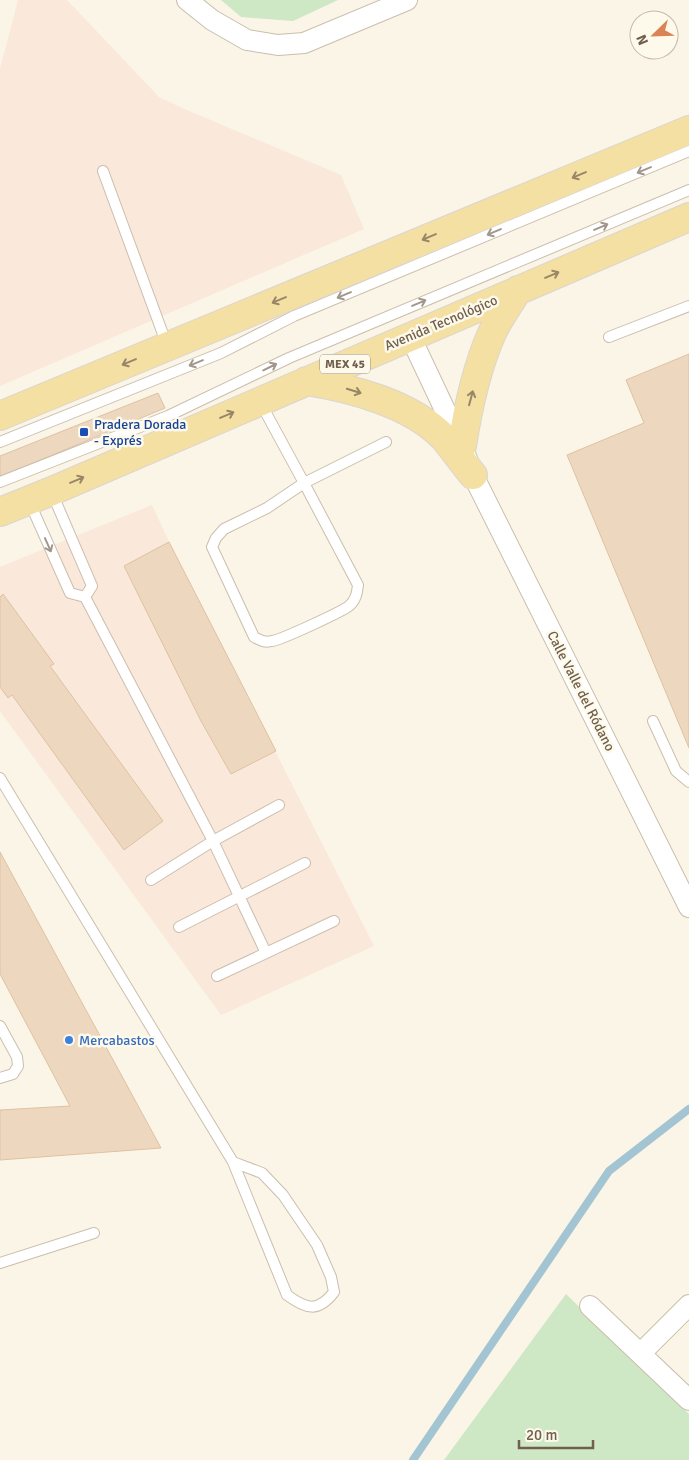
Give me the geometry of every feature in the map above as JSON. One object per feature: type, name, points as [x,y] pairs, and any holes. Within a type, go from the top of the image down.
[{"type":"main road","points":[[0,416],[689,130]]},
{"type":"main road","name":"Avenida Tecnológico","points":[[0,512],[689,217]]},
{"type":"main road","points":[[462,446],[468,408],[479,367],[493,332],[518,290]]},
{"type":"main road","points":[[306,381],[336,386],[376,398],[417,418],[443,437],[473,475]]},
{"type":"street","points":[[187,0],[212,20],[248,40],[278,46],[304,44],[407,0]]},
{"type":"street","name":"Calle Valle del Ródano","points":[[410,336],[462,446],[473,475],[689,907]]},
{"type":"street","points":[[641,1354],[689,1305]]},
{"type":"street","points":[[590,1306],[689,1400]]},
{"type":"lane","points":[[0,442],[221,353],[294,316],[689,151]]},
{"type":"lane","points":[[103,171],[167,346]]},
{"type":"lane","points":[[0,482],[168,416],[289,358],[689,190]]},
{"type":"lane","points":[[609,337],[689,306]]},
{"type":"lane","points":[[259,401],[304,482],[358,585],[356,597],[350,606],[274,641],[263,642],[254,636],[212,547],[216,538],[224,529],[267,508],[304,482],[386,442]]},
{"type":"lane","points":[[40,496],[70,593],[85,597],[213,841],[266,953]]},
{"type":"lane","points":[[40,496],[92,586],[85,597]]},
{"type":"lane","points":[[653,721],[676,771],[689,782]]},
{"type":"lane","points":[[0,778],[233,1162],[287,1295],[300,1305],[315,1306],[326,1303],[334,1292],[331,1277],[316,1245],[283,1195],[262,1173],[233,1162]]},
{"type":"lane","points":[[151,880],[213,841],[279,805]]},
{"type":"lane","points":[[179,927],[305,862]]},
{"type":"lane","points":[[217,976],[334,921]]},
{"type":"lane","points":[[0,1026],[17,1058],[18,1066],[13,1074],[0,1078]]},
{"type":"lane","points":[[0,1263],[94,1233]]},
{"type":"shaded area","points":[[18,0],[67,0],[159,97],[341,175],[364,229],[0,386],[0,69]]},
{"type":"shaded area","points":[[152,505],[374,946],[221,1015],[0,711],[0,567]]},
{"type":"green space","points":[[221,0],[338,0],[293,21],[241,17]]},
{"type":"green space","points":[[566,1294],[689,1414],[689,1460],[444,1460]]},
{"type":"building","points":[[689,354],[689,748],[567,455],[644,423],[626,380]]},
{"type":"building","name":"Pradera Dorada - Exprés","points":[[158,393],[165,408],[0,477],[0,456]]},
{"type":"building","points":[[169,542],[276,751],[231,774],[201,721],[124,566]]},
{"type":"building","points":[[3,594],[54,664],[50,666],[163,821],[124,850],[12,695],[8,698],[0,687],[0,597]]},
{"type":"building","name":"Mercabastos","points":[[0,852],[161,1148],[0,1160],[0,1110],[70,1106],[0,974]]},
{"type":"waterway","points":[[413,1460],[609,1171],[689,1109]]},
{"type":"place","name":"Pradera Dorada - Exprés","points":[[84,432]]},
{"type":"place","name":"Mercabastos","points":[[69,1040]]}]
